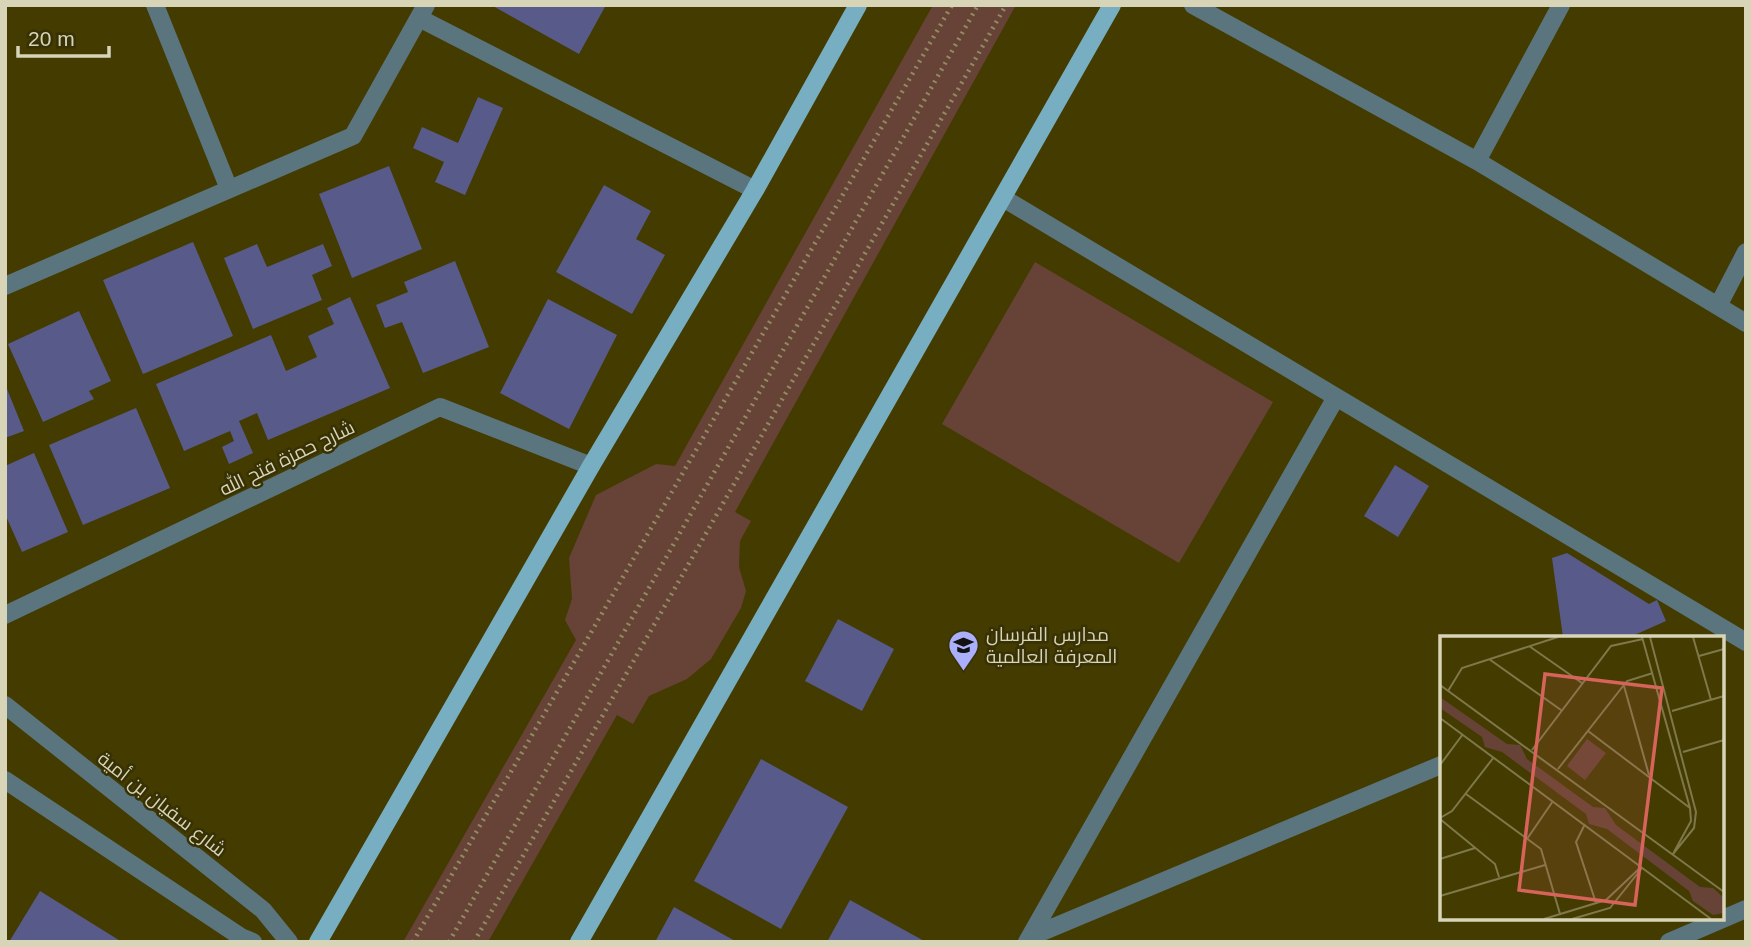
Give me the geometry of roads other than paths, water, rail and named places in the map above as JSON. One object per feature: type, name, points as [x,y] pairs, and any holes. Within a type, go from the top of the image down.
[{"type":"main road","points":[[318,942],[591,466],[755,190],[858,5]]},
{"type":"main road","points":[[579,942],[1112,5]]},
{"type":"street","points":[[155,5],[229,190]]},
{"type":"street","points":[[1193,5],[1477,161],[1746,323]]},
{"type":"street","points":[[1477,161],[1561,5]]},
{"type":"street","points":[[5,286],[353,136],[422,12],[755,190]]},
{"type":"street","points":[[1003,198],[1743,641]]},
{"type":"street","points":[[1718,306],[1746,252]]},
{"type":"street","points":[[1029,940],[1335,399]]},
{"type":"street","name":"شارح حمزة فتح الله","points":[[5,615],[440,407],[591,466]]},
{"type":"street","points":[[1723,646],[1743,641]]},
{"type":"street","name":"شارع سفيان بن أمية","points":[[5,705],[263,911],[289,942]]},
{"type":"street","points":[[1029,940],[1440,765]]},
{"type":"street","points":[[5,780],[241,937],[253,942]]},
{"type":"street","points":[[1723,919],[1746,909]]},
{"type":"street","points":[[1669,942],[1723,919]]},
{"type":"place","name":"مدارس الفرسان المعرفة العالمية","points":[[963,672]]}]
